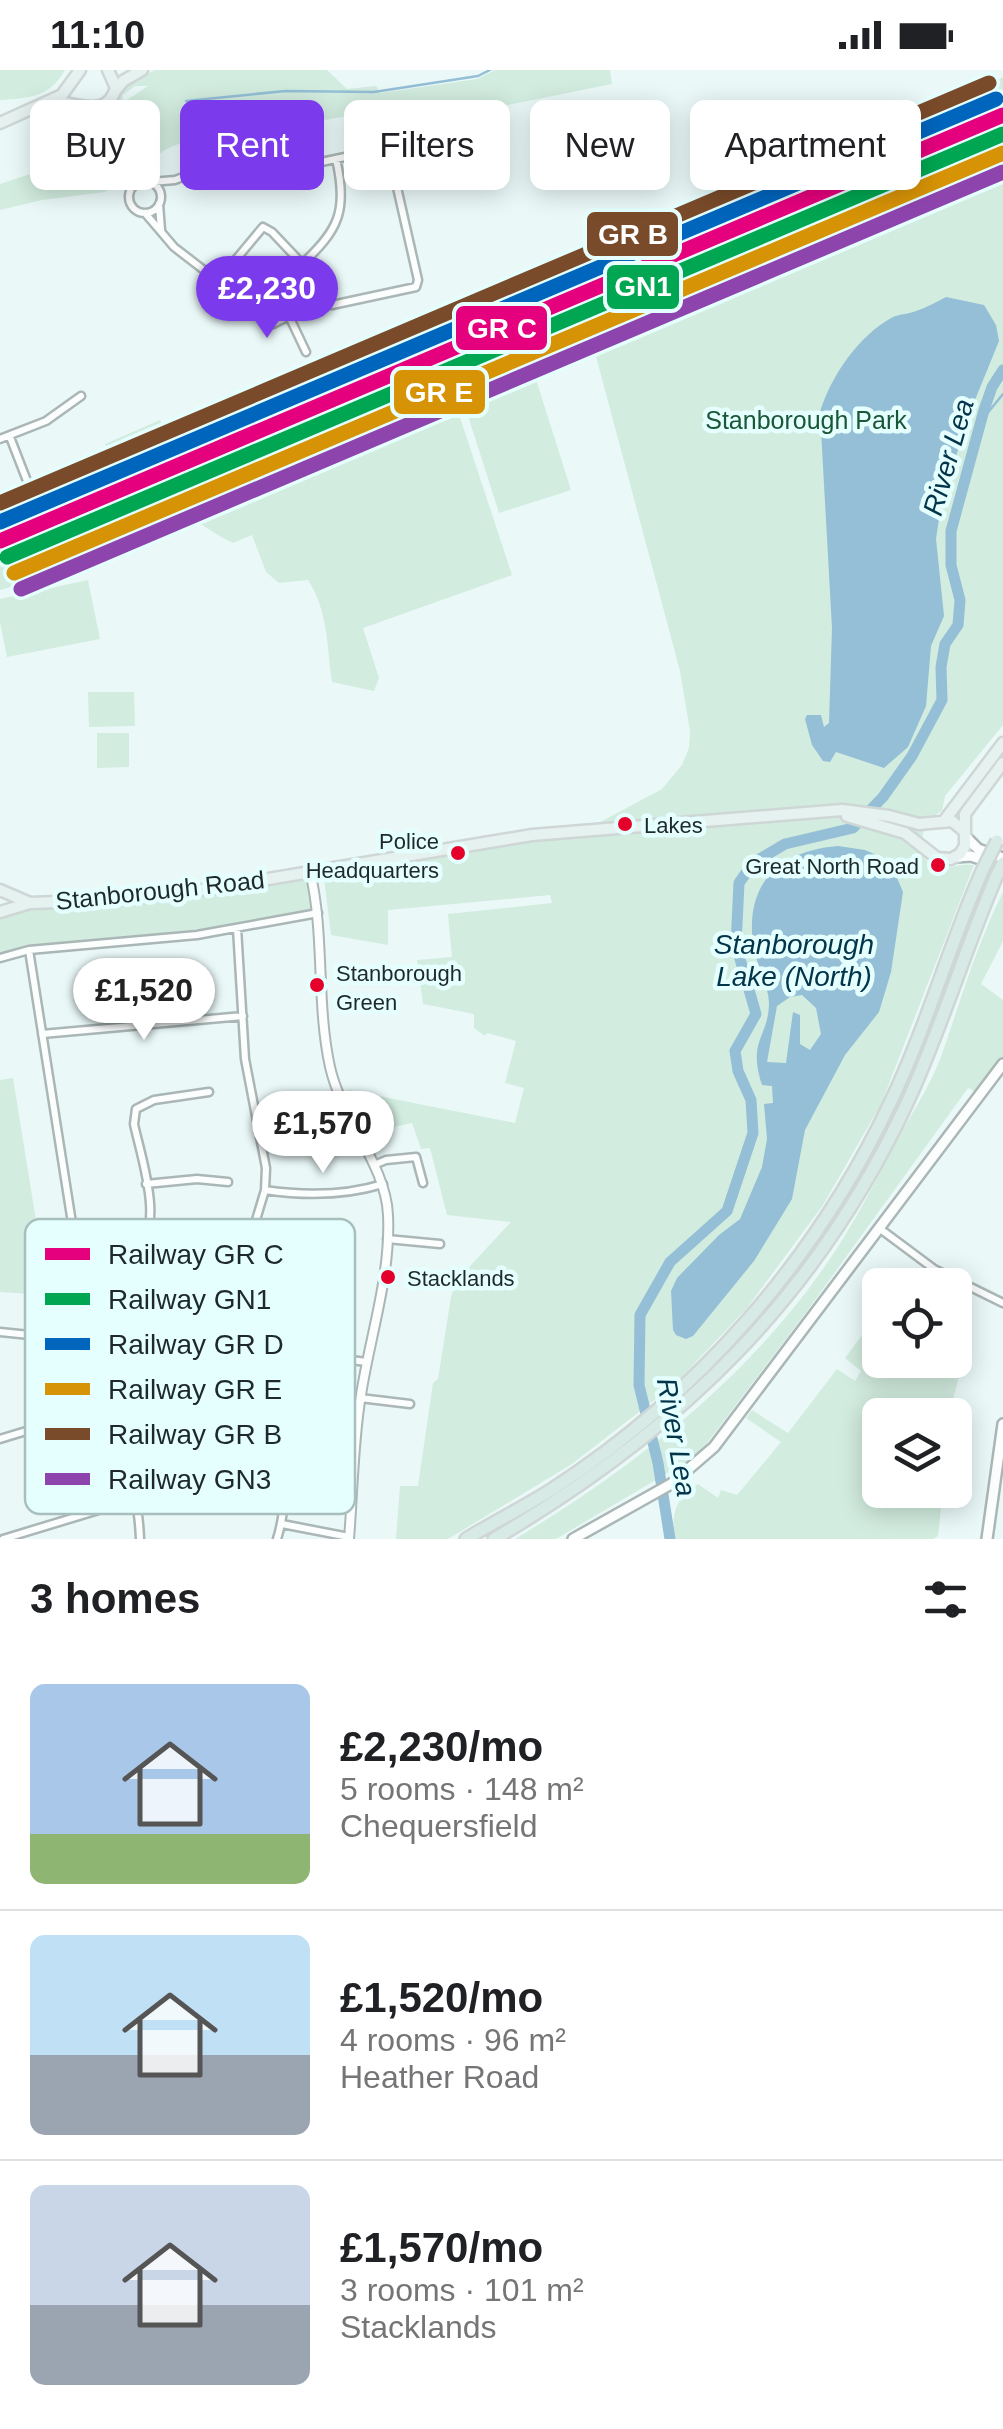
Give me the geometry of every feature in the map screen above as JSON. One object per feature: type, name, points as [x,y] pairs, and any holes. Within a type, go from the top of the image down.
[{"type":"highway","points":[[466,1539],[550,1490],[631,1432],[720,1351],[770,1295],[848,1183],[908,1064],[1000,836]]},
{"type":"highway","points":[[494,1539],[575,1490],[640,1443],[733,1358],[783,1302],[871,1174],[922,1069],[1001,866]]},
{"type":"main road","points":[[52,100],[72,84],[80,70]]},
{"type":"main road","points":[[114,96],[109,71],[141,70]]},
{"type":"main road","points":[[109,100],[123,81],[141,70]]},
{"type":"main road","points":[[72,84],[78,100]]},
{"type":"main road","points":[[0,123],[30,110]]},
{"type":"main road","points":[[928,849],[928,833],[1003,743]]},
{"type":"main road","points":[[956,858],[965,846],[965,814],[1003,763]]},
{"type":"main road","name":"Stanborough Road","points":[[30,903],[2,892],[2,911],[30,903],[190,892],[532,835],[827,811],[886,820]]},
{"type":"main road","points":[[886,820],[952,821],[1001,866]]},
{"type":"main road","points":[[886,820],[942,860],[978,857],[1001,866]]},
{"type":"main road","points":[[573,1539],[671,1484],[714,1446],[1003,1064]]},
{"type":"main road","points":[[987,1539],[1003,1424]]},
{"type":"street","points":[[114,96],[114,100]]},
{"type":"street","points":[[160,181],[198,171],[234,177],[260,176],[384,149],[389,152],[418,283],[406,290],[332,305],[326,289],[263,227],[218,280]]},
{"type":"street","points":[[302,264],[331,236],[342,208],[336,159]]},
{"type":"street","points":[[145,213],[160,201],[175,180]]},
{"type":"street","points":[[131,190],[128,197],[132,206],[145,213],[174,247],[218,280],[242,310],[262,304],[273,324],[289,316],[306,352]]},
{"type":"street","points":[[158,190],[161,231]]},
{"type":"street","points":[[0,439],[46,421],[82,396]]},
{"type":"street","points":[[10,437],[29,486]]},
{"type":"street","points":[[316,894],[325,868]]},
{"type":"street","points":[[310,871],[316,894],[331,1072],[348,1119],[383,1184],[388,1211],[387,1239],[360,1398],[355,1462]]},
{"type":"street","points":[[0,958],[29,950],[197,935],[318,914]]},
{"type":"street","points":[[237,928],[248,1088],[266,1168],[261,1208],[255,1219]]},
{"type":"street","points":[[29,950],[71,1219]]},
{"type":"street","points":[[42,1034],[243,1016]]},
{"type":"street","points":[[150,1219],[134,1124],[136,1109],[154,1100],[209,1092]]},
{"type":"street","points":[[374,1166],[386,1160],[416,1157],[423,1183]]},
{"type":"street","points":[[146,1184],[197,1179],[228,1182]]},
{"type":"street","points":[[264,1190],[313,1195],[383,1184]]},
{"type":"street","points":[[879,1228],[934,1269],[1003,1303]]},
{"type":"street","points":[[387,1239],[440,1244]]},
{"type":"street","points":[[0,1332],[25,1335]]},
{"type":"street","points":[[355,1361],[367,1362]]},
{"type":"street","points":[[360,1398],[410,1404]]},
{"type":"street","points":[[0,1439],[25,1431]]},
{"type":"street","points":[[3,1539],[86,1514]]},
{"type":"street","points":[[138,1514],[140,1539]]},
{"type":"street","points":[[277,1539],[284,1514]]},
{"type":"street","points":[[282,1524],[349,1538]]},
{"type":"green space","points":[[0,70],[65,70],[45,91],[0,100]]},
{"type":"green space","points":[[155,70],[327,70],[347,89],[376,86],[380,93],[477,79],[495,70],[610,70],[612,84],[510,104],[510,100],[344,100],[344,117],[324,120],[324,100],[180,100],[180,144],[160,154],[160,100],[127,100],[148,86],[135,86],[118,100],[125,84]]},
{"type":"green space","name":"Stanborough Park","points":[[1003,77],[1003,725],[945,796],[942,811],[923,833],[920,852],[939,868],[974,865],[881,1104],[823,1205],[747,1308],[675,1384],[572,1464],[448,1539],[396,1539],[400,1486],[418,1486],[433,1383],[438,1379],[457,1280],[511,1222],[447,1215],[430,1148],[421,1149],[412,1123],[384,1129],[376,1125],[365,1131],[348,1090],[515,1123],[524,1088],[505,1083],[516,1041],[487,1033],[485,1036],[474,1028],[474,1014],[423,1004],[417,960],[452,957],[448,914],[552,903],[550,895],[388,910],[388,945],[331,935],[324,879],[529,839],[576,835],[662,789],[682,765],[690,731],[680,671],[594,349],[596,334],[570,284],[734,197],[757,190],[921,190],[921,122]]},
{"type":"green space","points":[[30,174],[30,190],[108,190],[0,210],[0,184]]},
{"type":"green space","points":[[534,373],[571,490],[499,513],[462,397]]},
{"type":"green space","points":[[448,381],[512,575],[363,628],[379,678],[374,691],[332,682],[323,616],[315,592],[308,580],[279,583],[266,572],[252,535],[233,543],[195,520],[178,516],[148,518],[122,555],[0,590],[0,563],[128,506]]},
{"type":"green space","points":[[160,420],[168,439],[113,463],[105,444]]},
{"type":"green space","points":[[88,580],[100,639],[7,657],[0,599]]},
{"type":"green space","points":[[88,692],[134,692],[135,726],[89,727]]},
{"type":"green space","points":[[97,733],[129,733],[129,767],[97,768]]},
{"type":"green space","points":[[303,878],[309,885],[313,907],[307,912],[238,925],[14,949],[0,955],[0,918],[10,911],[207,894]]},
{"type":"green space","points":[[1003,892],[1003,941],[981,984],[1003,1000],[1003,1057],[976,1092],[968,1088],[698,1455],[556,1539],[515,1539],[660,1439],[704,1402],[786,1318],[858,1213],[932,1078]]},
{"type":"green space","points":[[13,1078],[36,1219],[25,1219],[25,1294],[0,1292],[0,1080]]},
{"type":"green space","points":[[862,1335],[862,1378],[958,1378],[953,1398],[862,1398],[862,1508],[941,1508],[938,1536],[674,1539],[677,1507],[690,1489],[698,1484],[718,1498],[721,1490],[737,1495],[781,1442],[746,1418],[752,1410],[788,1433],[837,1369],[855,1381],[861,1371],[845,1358]]},
{"type":"water","points":[[946,297],[984,305],[996,325],[999,341],[966,422],[940,512],[936,539],[944,616],[931,646],[926,706],[908,747],[884,768],[836,752],[830,762],[823,761],[812,745],[805,719],[807,715],[821,715],[824,727],[829,723],[832,628],[820,412],[839,371],[869,334],[893,317]]},
{"type":"water","name":"Stanborough Lake (North)","points":[[838,846],[865,850],[890,861],[903,892],[891,972],[879,1012],[845,1055],[805,1130],[792,1199],[754,1261],[693,1336],[686,1339],[673,1330],[671,1291],[677,1278],[740,1219],[762,1167],[767,1139],[764,1104],[773,1103],[772,1086],[762,1085],[758,1070],[758,1048],[769,1002],[754,949],[754,907],[759,890],[781,864],[816,849]],"holes":[[[802,995],[816,1008],[821,1034],[810,1050],[800,1044],[800,1015],[793,1012],[786,1063],[767,1062],[777,1006],[790,997]]]},
{"type":"waterway","points":[[196,100],[285,91],[374,92],[478,76],[490,70]]},
{"type":"waterway","name":"River Lea","points":[[670,1539],[658,1463],[639,1385],[640,1315],[670,1262],[727,1211],[753,1133],[751,1100],[738,1071],[735,1051],[756,1014],[736,945],[739,883],[753,863],[785,844],[853,828],[883,797],[912,756],[942,700],[945,644],[958,625],[960,600],[951,565],[951,531],[984,410],[1003,370]]},
{"type":"waterway","points":[[981,421],[1003,394]]},
{"type":"transit line","points":[[0,503],[989,83]]},
{"type":"transit line","points":[[0,522],[996,99]]},
{"type":"transit line","points":[[0,541],[1003,115]]},
{"type":"transit line","points":[[14,573],[1003,153]]},
{"type":"rail line","name":"GN1","points":[[7,557],[1003,134]]},
{"type":"rail line","name":"GN3","points":[[21,589],[1003,172]]},
{"type":"place","name":"Lakes","points":[[625,824]]},
{"type":"place","name":"Police Headquarters","points":[[458,853]]},
{"type":"place","name":"Great North Road","points":[[938,865]]},
{"type":"place","name":"Stanborough Green","points":[[317,985]]},
{"type":"place","name":"Stacklands","points":[[388,1277]]}]
